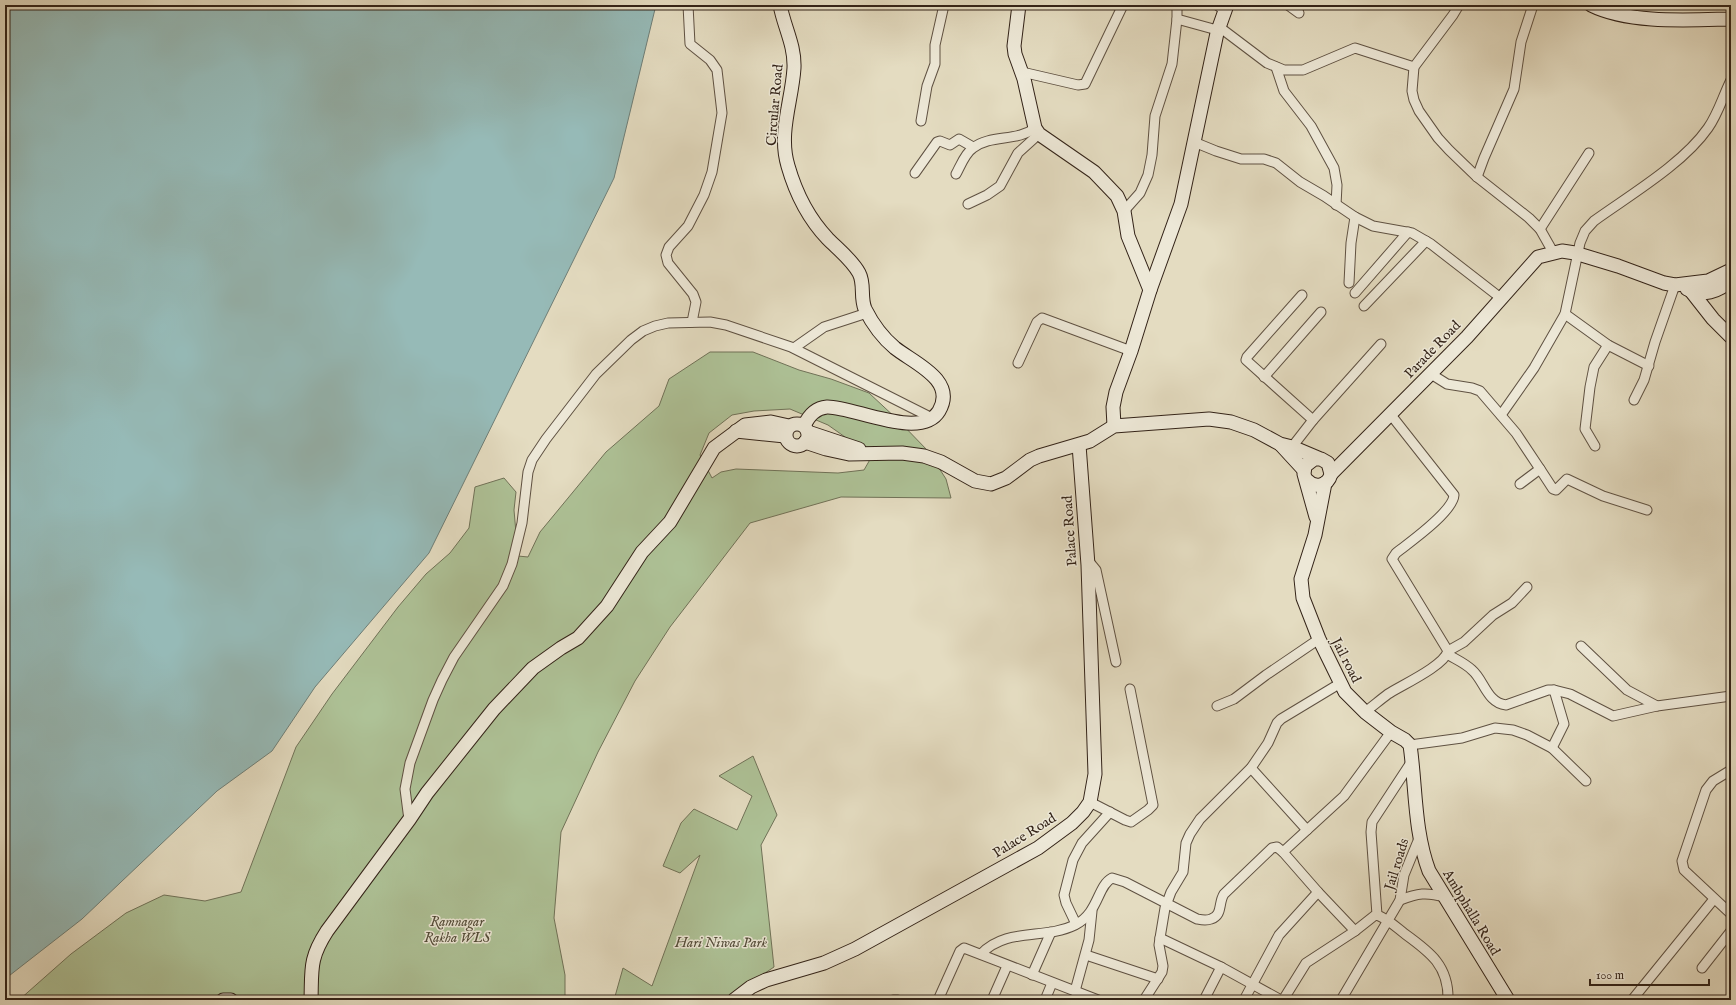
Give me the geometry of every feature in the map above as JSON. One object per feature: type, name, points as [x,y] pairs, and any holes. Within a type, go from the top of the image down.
[{"type":"main road","name":"Circular Road","points":[[780,5],[790,34],[794,60],[785,128],[788,165],[798,195],[810,216],[860,274],[863,288],[862,301],[867,313],[883,335],[894,347],[931,373],[940,384],[943,391],[942,404],[932,418]]},
{"type":"main road","points":[[1019,5],[1014,46],[1015,54],[1022,72],[1037,131],[1094,172],[1117,196],[1124,210],[1128,236],[1150,290]]},
{"type":"main road","points":[[1591,5],[1612,14],[1634,17],[1731,19]]},
{"type":"main road","points":[[1114,426],[1113,407],[1116,392],[1181,204],[1223,7]]},
{"type":"main road","name":"Parade Road","points":[[1328,478],[1353,450],[1391,415],[1431,374],[1502,299],[1538,257],[1553,252],[1567,251],[1580,256],[1613,264],[1664,283],[1707,293],[1729,284]]},
{"type":"main road","name":"Parade Road","points":[[1530,266],[1554,257],[1580,256]]},
{"type":"main road","name":"Parade Road","points":[[1682,287],[1708,281],[1731,270]]},
{"type":"main road","points":[[1682,287],[1731,337]]},
{"type":"main road","points":[[932,418],[916,422],[885,421],[826,407],[808,416],[806,433],[796,446],[787,441],[787,431],[796,423],[806,433],[826,449],[849,454],[902,453],[924,456],[941,462],[975,481],[991,484],[1006,478],[1030,460],[1090,441],[1114,426],[1209,419],[1231,422],[1254,430],[1286,446],[1320,458],[1330,466],[1328,478],[1322,485],[1314,485],[1305,475],[1286,446]]},
{"type":"main road","points":[[311,1000],[311,968],[319,944],[333,922],[409,820],[427,793],[494,708],[533,668],[578,638],[601,614],[642,552],[670,522],[714,448],[745,425],[752,423],[771,422],[787,431]]},
{"type":"main road","name":"Palace Road","points":[[734,1000],[751,987],[766,980],[824,963],[855,950],[1031,852],[1072,823],[1090,802],[1095,774],[1087,559],[1079,445]]},
{"type":"main road","points":[[1317,520],[1305,475],[1305,466],[1310,461],[1353,450]]},
{"type":"main road","name":"Jail road","points":[[1328,478],[1317,520],[1315,535],[1304,567],[1301,586],[1303,598],[1339,684],[1350,698],[1365,712],[1410,745]]},
{"type":"main road","points":[[1410,745],[1420,836]]},
{"type":"main road","name":"Ambphalla Road","points":[[1420,836],[1423,854],[1429,871],[1508,1000]]},
{"type":"main road","points":[[223,1000],[232,1000]]},
{"type":"street","points":[[688,5],[690,44],[710,60],[717,70],[722,114],[712,172],[704,195],[688,226],[669,247],[666,254],[668,263],[692,294],[696,302],[692,322]]},
{"type":"street","points":[[921,121],[927,86],[935,59],[935,45],[944,5]]},
{"type":"street","points":[[1022,72],[1078,85],[1085,84],[1123,5]]},
{"type":"street","points":[[1124,210],[1140,193],[1148,175],[1152,155],[1155,116],[1172,64],[1177,5]]},
{"type":"street","points":[[1288,5],[1299,13]]},
{"type":"street","points":[[1459,5],[1453,16],[1414,67],[1412,91],[1419,111],[1438,138],[1477,177],[1529,218],[1540,229],[1553,252]]},
{"type":"street","points":[[1477,177],[1514,89],[1521,42],[1533,5]]},
{"type":"street","points":[[1177,19],[1218,28],[1267,63],[1284,70],[1303,70],[1356,48],[1414,67]]},
{"type":"street","points":[[1276,67],[1284,91],[1311,126],[1334,168],[1337,185],[1336,205]]},
{"type":"street","points":[[1501,415],[1534,368],[1566,314],[1580,256],[1582,238],[1594,221],[1664,171],[1688,151],[1703,135],[1714,118],[1731,80]]},
{"type":"street","points":[[956,174],[973,147],[996,139],[1023,135],[1037,131]]},
{"type":"street","points":[[968,204],[987,195],[1000,186],[1018,153],[1037,131]]},
{"type":"street","points":[[915,173],[937,142],[940,141],[950,146],[959,139],[973,147]]},
{"type":"street","points":[[1194,142],[1241,159],[1270,159],[1300,182],[1355,217],[1373,226],[1408,232],[1426,241],[1450,257],[1502,299]]},
{"type":"street","points":[[1540,229],[1588,153]]},
{"type":"street","points":[[1350,283],[1351,243],[1355,217]]},
{"type":"street","points":[[1355,293],[1408,232]]},
{"type":"street","points":[[1364,306],[1426,241]]},
{"type":"street","points":[[1708,281],[1729,284]]},
{"type":"street","points":[[1634,400],[1644,380],[1655,342],[1682,287]]},
{"type":"street","points":[[1302,295],[1246,357],[1247,362],[1314,420]]},
{"type":"street","points":[[1264,377],[1321,312]]},
{"type":"street","points":[[794,348],[824,327],[867,313]]},
{"type":"street","points":[[1566,314],[1608,345],[1648,366]]},
{"type":"street","points":[[1018,363],[1037,322],[1042,318],[1131,351]]},
{"type":"street","points":[[409,820],[405,789],[410,763],[431,705],[442,680],[454,657],[502,586],[512,564],[522,523],[528,472],[532,460],[546,439],[596,374],[631,340],[643,331],[668,323],[710,322],[726,325],[794,348],[932,418]]},
{"type":"street","points":[[1286,446],[1314,420],[1380,344]]},
{"type":"street","points":[[1595,446],[1586,429],[1590,387],[1594,367],[1608,345]]},
{"type":"street","points":[[1431,374],[1447,384],[1472,388],[1480,391],[1524,443],[1553,489],[1556,490],[1567,480],[1602,496],[1647,510]]},
{"type":"street","points":[[1391,415],[1454,495],[1454,498],[1449,505],[1432,525],[1396,553],[1392,559],[1447,653],[1471,669],[1492,699],[1501,705],[1506,705],[1548,690],[1554,690],[1570,694],[1613,716],[1657,706],[1731,696]]},
{"type":"street","points":[[1520,484],[1540,469]]},
{"type":"street","points":[[1087,559],[1096,570],[1116,662]]},
{"type":"street","points":[[1365,712],[1387,695],[1438,663],[1447,653],[1464,642],[1493,616],[1512,603],[1527,587]]},
{"type":"street","points":[[1217,706],[1234,699],[1266,674],[1319,639]]},
{"type":"street","points":[[1581,646],[1627,690],[1657,706]]},
{"type":"street","points":[[1144,1000],[1158,979],[1163,966],[1160,938],[1166,902],[1183,872],[1186,844],[1190,834],[1200,819],[1251,768],[1262,753],[1277,723],[1281,719],[1339,684]]},
{"type":"street","points":[[1090,802],[1131,822],[1153,805],[1130,689]]},
{"type":"street","points":[[1552,748],[1564,724],[1554,690]]},
{"type":"street","points":[[1410,745],[1454,740],[1499,728],[1520,732],[1552,748],[1586,781]]},
{"type":"street","points":[[1283,852],[1344,796],[1391,732]]},
{"type":"street","points":[[1377,915],[1372,822],[1412,761]]},
{"type":"street","points":[[1251,768],[1307,830]]},
{"type":"street","points":[[1731,770],[1713,781],[1706,790],[1682,861],[1684,870],[1731,914]]},
{"type":"street","points":[[1076,924],[1064,898],[1073,860],[1082,843],[1110,812]]},
{"type":"street","name":"Jail roads","points":[[1400,900],[1404,875],[1420,836]]},
{"type":"street","points":[[981,954],[991,945],[1003,939],[1062,930],[1076,924],[1086,918],[1092,911],[1106,883],[1112,878],[1125,882],[1201,920],[1207,920],[1215,917],[1219,913],[1222,897],[1228,890],[1272,848],[1277,847],[1355,930]]},
{"type":"street","points":[[1244,1000],[1279,935],[1318,892]]},
{"type":"street","points":[[1341,1000],[1400,900],[1421,893],[1445,896]]},
{"type":"street","points":[[1632,1000],[1714,899]]},
{"type":"street","points":[[1075,991],[1086,955],[1091,931],[1092,911]]},
{"type":"street","points":[[1377,915],[1389,921],[1429,952],[1437,961],[1447,983],[1448,1000]]},
{"type":"street","points":[[1160,938],[1221,967],[1282,1000],[1306,963],[1377,915]]},
{"type":"street","points":[[1032,975],[1051,932]]},
{"type":"street","points":[[1702,968],[1731,932]]},
{"type":"street","points":[[938,1000],[961,948],[969,949],[1007,966],[1098,1000]]},
{"type":"street","points":[[1086,955],[1158,979]]},
{"type":"street","points":[[992,1000],[1007,966]]},
{"type":"street","points":[[1204,1000],[1221,967]]},
{"type":"street","points":[[1045,1000],[1052,983]]},
{"type":"street","points":[[893,1000],[898,1000]]},
{"type":"green space","name":"Ramnagar Rakha WLS","points":[[710,352],[753,352],[799,370],[831,379],[869,393],[928,451],[946,479],[951,498],[841,497],[750,523],[670,627],[635,681],[598,752],[561,832],[554,918],[565,975],[565,1000],[19,1000],[71,954],[126,913],[164,895],[205,901],[241,892],[296,747],[332,694],[398,607],[426,574],[450,553],[469,528],[475,487],[504,478],[516,492],[514,510],[518,556],[528,557],[540,532],[606,452],[659,406],[669,379]],"holes":[[[790,409],[828,425],[872,456],[864,470],[838,473],[736,469],[721,472],[712,478],[700,455],[709,433],[732,415],[754,411]]]},
{"type":"green space","name":"Hari Niwas Park","points":[[753,756],[777,815],[761,845],[774,967],[725,1000],[614,1000],[623,968],[652,986],[700,855],[680,873],[663,866],[681,823],[694,809],[737,830],[752,796],[719,776]]},
{"type":"water","points":[[5,5],[656,5],[614,178],[429,553],[315,687],[272,751],[217,791],[82,919],[5,979]]}]
